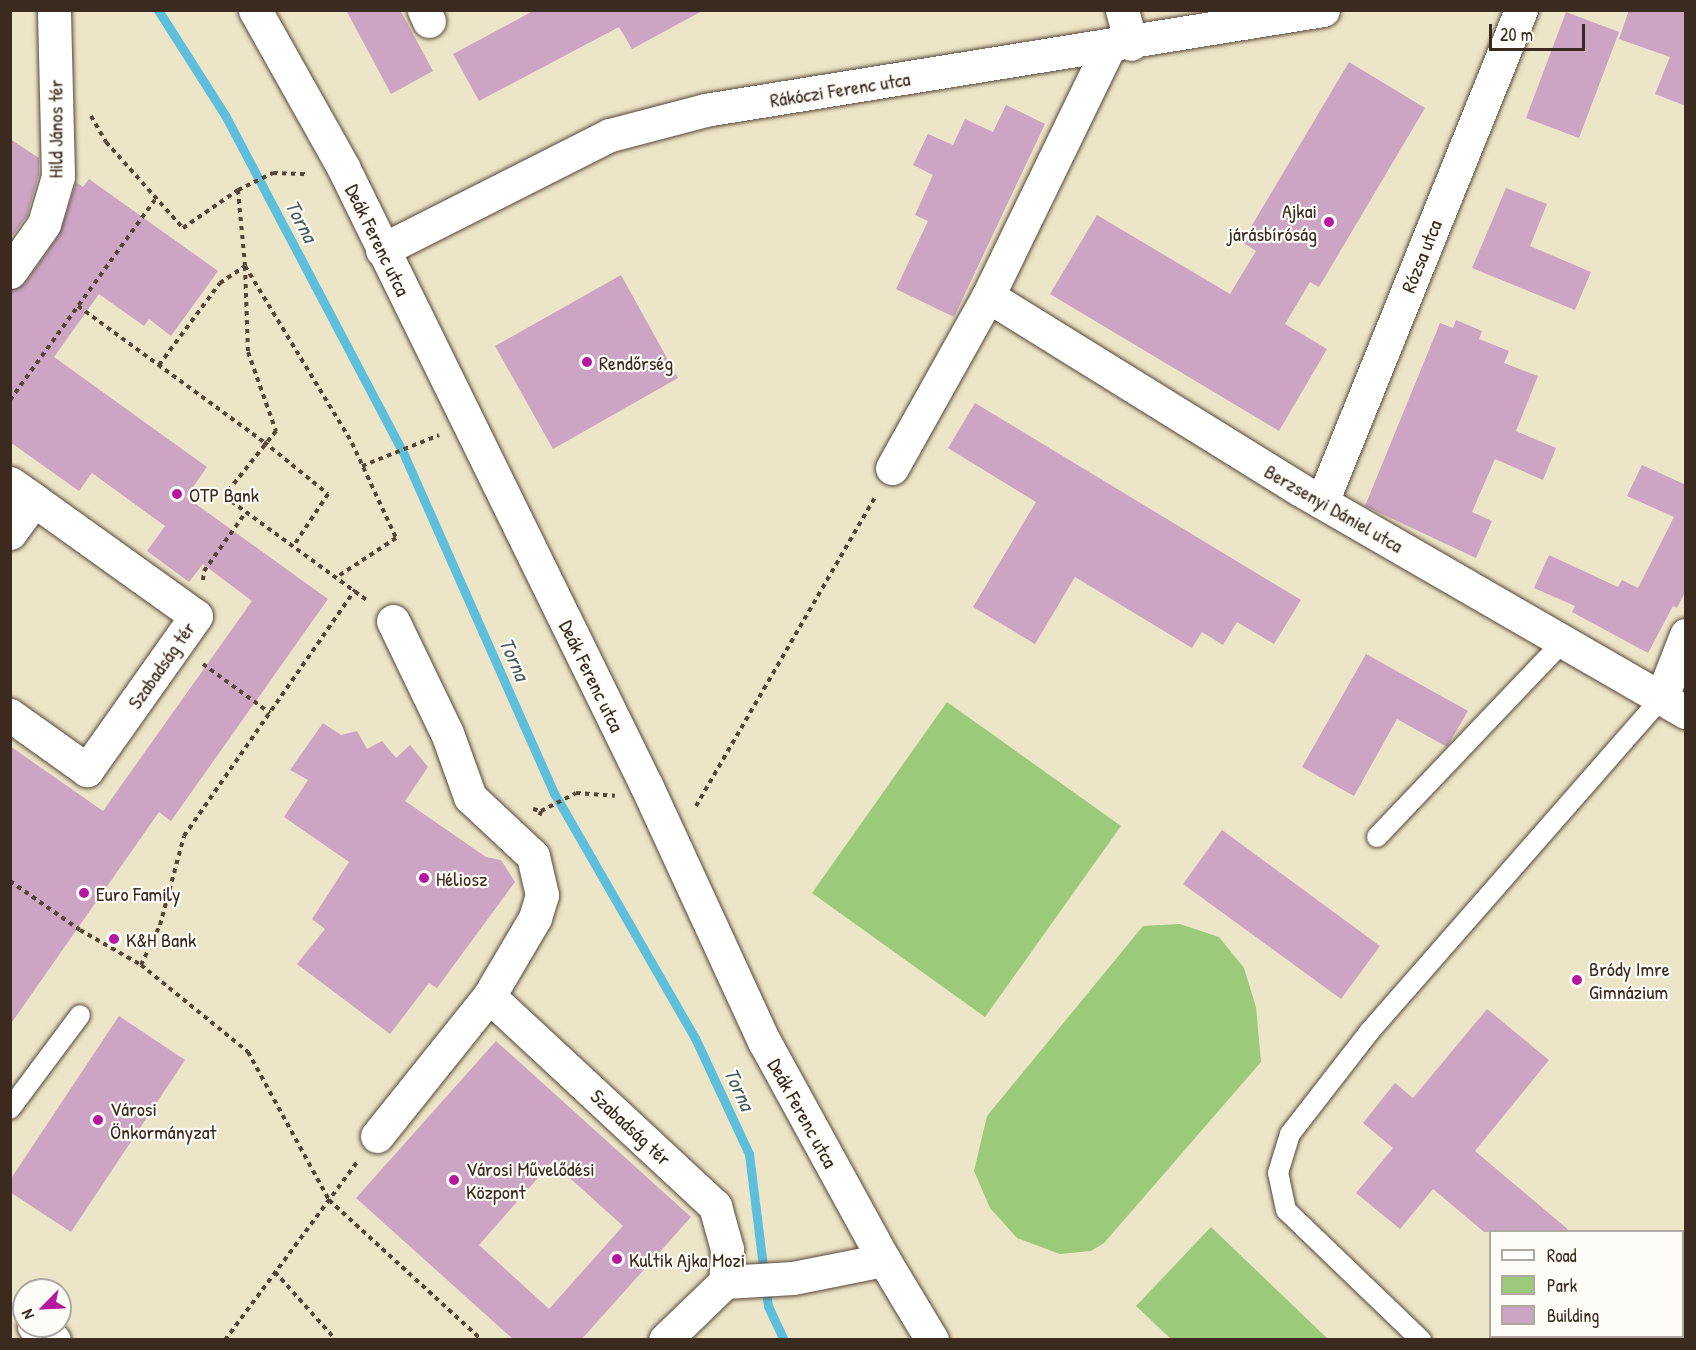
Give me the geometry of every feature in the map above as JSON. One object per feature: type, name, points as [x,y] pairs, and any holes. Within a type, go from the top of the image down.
[{"type":"street","name":"Hild János tér","points":[[10,272],[44,224],[58,176],[54,10]]},
{"type":"street","name":"Deák Ferenc utca","points":[[255,10],[343,167],[647,787],[764,1041],[884,1260],[932,1340]]},
{"type":"street","points":[[892,468],[988,296],[1120,45],[1122,10]]},
{"type":"street","name":"Rákóczi Ferenc utca","points":[[382,250],[610,135],[705,110],[1120,45],[1323,10]]},
{"type":"street","name":"Rózsa utca","points":[[1322,501],[1521,10]]},
{"type":"street","name":"Berzsenyi Dániel utca","points":[[988,296],[1322,501],[1673,705]]},
{"type":"street","name":"Szabadság tér","points":[[10,533],[22,491],[196,616],[87,770],[10,715]]},
{"type":"street","points":[[377,1136],[489,996],[535,918],[542,895],[533,856],[470,797],[447,733],[393,621]]},
{"type":"street","points":[[1673,705],[1686,635]]},
{"type":"street","name":"Szabadság tér","points":[[489,996],[716,1206],[727,1249],[732,1283]]},
{"type":"street","points":[[665,1340],[732,1283],[793,1278],[884,1260]]},
{"type":"lane","points":[[1377,837],[1563,642]]},
{"type":"lane","points":[[1421,1340],[1286,1210],[1278,1173],[1290,1134],[1370,1031],[1673,705]]},
{"type":"lane","points":[[10,1109],[80,1015]]},
{"type":"path","points":[[90,114],[106,142],[155,200],[183,228],[238,190],[273,173]]},
{"type":"path","points":[[141,965],[160,925],[184,836],[355,590],[224,496],[264,442],[276,430],[248,352],[245,266],[238,190]]},
{"type":"path","points":[[10,400],[155,200]]},
{"type":"path","points":[[159,365],[220,283],[245,266]]},
{"type":"path","points":[[245,266],[305,360],[362,466],[396,538],[337,577]]},
{"type":"path","points":[[78,306],[264,442],[328,494],[294,545]]},
{"type":"path","points":[[362,466],[422,442]]},
{"type":"path","points":[[696,806],[892,468]]},
{"type":"path","points":[[196,616],[204,570],[246,512]]},
{"type":"path","points":[[177,644],[270,713]]},
{"type":"path","points":[[541,811],[576,794]]},
{"type":"path","points":[[10,881],[80,930],[141,965],[248,1052],[329,1200],[482,1340]]},
{"type":"path","points":[[225,1340],[377,1136]]},
{"type":"path","points":[[275,1272],[336,1340]]},
{"type":"green space","points":[[947,702],[1121,826],[985,1017],[812,893]]},
{"type":"green space","points":[[1180,924],[1219,937],[1244,968],[1256,1007],[1261,1062],[1104,1243],[1091,1251],[1060,1254],[1017,1238],[990,1208],[974,1171],[987,1116],[1143,926]]},
{"type":"green space","points":[[1211,1227],[1328,1339],[1171,1339],[1136,1306]]},
{"type":"building","points":[[346,10],[400,10],[433,71],[391,94]]},
{"type":"building","points":[[535,10],[704,10],[632,49],[619,27],[479,101],[453,54]]},
{"type":"building","points":[[1629,10],[1686,10],[1686,106],[1655,94],[1670,57],[1619,39]]},
{"type":"building","points":[[1566,12],[1619,32],[1579,138],[1526,118]]},
{"type":"building","points":[[1349,62],[1425,108],[1319,287],[1310,282],[1285,324],[1327,349],[1279,431],[1050,294],[1097,215],[1230,294],[1256,251],[1242,242]]},
{"type":"building","points":[[1006,105],[1045,124],[954,317],[896,289],[928,221],[915,215],[933,175],[913,165],[928,134],[953,145],[965,119],[993,132]]},
{"type":"building","points":[[10,139],[39,158],[39,174],[27,216],[10,239]]},
{"type":"building","points":[[89,179],[218,271],[171,336],[149,319],[144,326],[99,294],[54,357],[207,467],[186,497],[328,599],[171,821],[159,812],[10,1025],[10,746],[103,811],[252,601],[203,564],[189,582],[147,551],[165,526],[92,473],[79,491],[10,442],[10,290],[25,283],[59,235],[76,182],[83,187]]},
{"type":"building","points":[[1506,188],[1547,204],[1530,246],[1591,272],[1575,310],[1472,268]]},
{"type":"building","name":"Rendőrség","points":[[621,275],[678,378],[553,449],[495,346]]},
{"type":"building","points":[[1456,320],[1482,331],[1479,339],[1509,351],[1504,363],[1538,376],[1516,431],[1556,448],[1543,480],[1495,459],[1472,512],[1492,521],[1476,558],[1365,506],[1440,323],[1453,328]]},
{"type":"building","points":[[975,403],[1301,600],[1274,644],[1237,622],[1223,645],[1202,632],[1192,648],[1075,577],[1035,644],[973,607],[1036,502],[948,448]]},
{"type":"building","points":[[1642,465],[1686,485],[1686,590],[1677,608],[1673,606],[1648,653],[1572,612],[1575,606],[1534,588],[1549,555],[1618,587],[1622,580],[1638,588],[1674,517],[1627,496]]},
{"type":"building","points":[[1366,654],[1468,711],[1447,747],[1397,719],[1354,796],[1302,767]]},
{"type":"building","name":"Héliosz","points":[[323,723],[341,735],[357,731],[367,749],[382,741],[396,758],[410,745],[428,767],[405,801],[486,857],[501,860],[515,882],[437,988],[429,983],[390,1034],[297,964],[325,929],[312,919],[349,862],[284,817],[308,780],[290,770]]},
{"type":"building","points":[[1222,830],[1380,946],[1341,999],[1183,884]]},
{"type":"building","points":[[1487,1009],[1549,1060],[1475,1151],[1569,1230],[1489,1230],[1489,1232],[1484,1232],[1433,1189],[1400,1229],[1356,1193],[1393,1148],[1363,1123],[1395,1083],[1413,1098]]},
{"type":"building","name":"Városi Önkormányzat","points":[[119,1016],[185,1060],[71,1232],[10,1192],[10,1180]]},
{"type":"building","name":"Városi Művelődési Központ","points":[[496,1041],[691,1217],[581,1340],[514,1340],[356,1198]],"holes":[[[552,1162],[623,1226],[549,1309],[479,1245]]]},
{"type":"waterway","name":"Torna","points":[[158,10],[225,115],[405,457],[554,793],[695,1038],[749,1154],[768,1306],[784,1340]]},
{"type":"place","name":"Ajkai járásbíróság","points":[[1329,222]]},
{"type":"place","name":"Rendőrség","points":[[587,362]]},
{"type":"place","name":"OTP Bank","points":[[177,494]]},
{"type":"place","name":"Héliosz","points":[[424,878]]},
{"type":"place","name":"Euro Family","points":[[84,893]]},
{"type":"place","name":"K&H Bank","points":[[114,939]]},
{"type":"place","name":"Bródy Imre Gimnázium","points":[[1577,980]]},
{"type":"place","name":"Városi Önkormányzat","points":[[98,1120]]},
{"type":"place","name":"Városi Művelődési Központ","points":[[454,1180]]},
{"type":"place","name":"Kultik Ajka Mozi","points":[[617,1259]]}]
